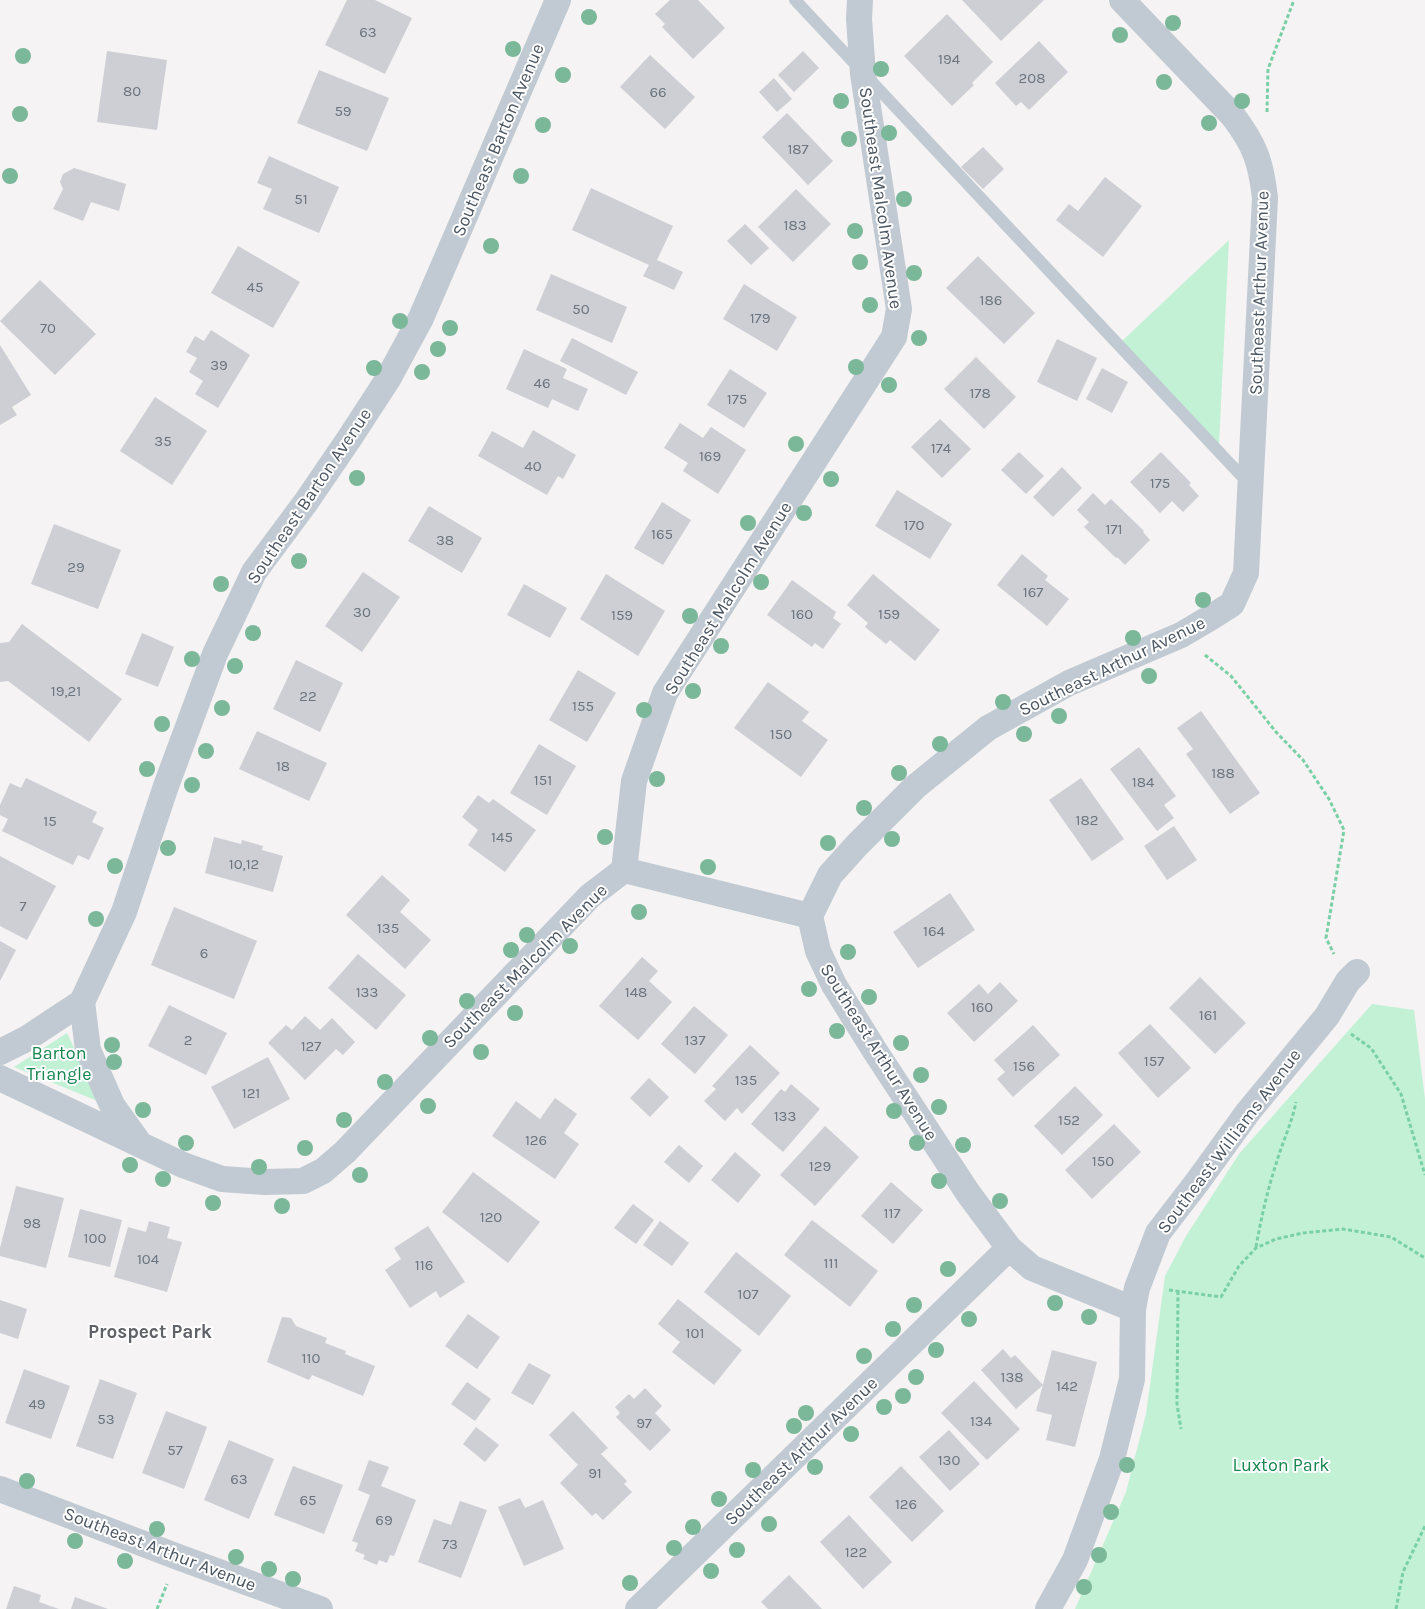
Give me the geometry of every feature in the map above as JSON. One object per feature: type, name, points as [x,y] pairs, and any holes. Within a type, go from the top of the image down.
[{"type":"street","name":"Southeast Barton Avenue","points":[[82,1002],[124,912],[166,786],[215,654],[254,572],[306,502],[349,439],[388,379],[421,318],[558,0]]},
{"type":"street","name":"Southeast Malcolm Avenue","points":[[0,1078],[139,1142],[183,1165],[222,1179],[265,1182],[303,1181],[323,1171],[345,1152],[590,896],[624,870],[634,781],[665,693],[894,337],[899,309],[863,74],[859,19],[860,0]]},
{"type":"street","name":"Southeast Arthur Avenue","points":[[638,1609],[1009,1248],[968,1193],[834,985],[818,951],[810,916],[830,876],[857,845],[915,787],[988,728],[1069,683],[1189,630],[1232,604],[1246,573],[1265,198],[1262,172],[1258,156],[1248,135],[1233,116],[1122,0]]},
{"type":"street","points":[[624,870],[810,916]]},
{"type":"street","name":"Southeast Williams Avenue","points":[[1048,1609],[1075,1560],[1112,1459],[1132,1379],[1133,1309],[1137,1288],[1158,1233],[1248,1112],[1327,1016],[1352,976]]},
{"type":"street","points":[[0,1052],[26,1039],[82,1002],[88,1050],[112,1105],[139,1142]]},
{"type":"street","points":[[1009,1248],[1032,1268],[1133,1309]]},
{"type":"street","name":"Southeast Arthur Avenue","points":[[0,1489],[320,1609]]},
{"type":"lane","points":[[795,0],[1250,485]]},
{"type":"path","points":[[1267,120],[1268,70],[1294,0]]},
{"type":"path","points":[[1204,654],[1231,676],[1276,732],[1303,760],[1330,799],[1344,830],[1326,938],[1352,976]]},
{"type":"path","points":[[1327,1016],[1371,1048],[1401,1094],[1425,1175]]},
{"type":"path","points":[[1346,1040],[1352,1034]]},
{"type":"path","points":[[1256,1248],[1264,1206],[1294,1113],[1296,1100]]},
{"type":"path","points":[[1184,1291],[1221,1297],[1239,1266],[1256,1248],[1276,1239],[1303,1233],[1343,1229],[1391,1237],[1425,1258]]},
{"type":"path","points":[[1178,1291],[1177,1404],[1182,1430]]},
{"type":"path","points":[[1396,1609],[1403,1572],[1425,1526]]},
{"type":"green space","points":[[1229,240],[1219,445],[1121,342]]},
{"type":"green space","name":"Luxton Park","points":[[1372,1004],[1414,1010],[1425,1099],[1425,1609],[1075,1609],[1126,1492],[1146,1414],[1165,1276],[1186,1236],[1239,1154]]},
{"type":"green space","name":"Barton Triangle","points":[[67,1033],[100,1102],[14,1067]]},
{"type":"building","points":[[347,0],[375,0],[412,18],[385,74],[325,45]]},
{"type":"building","points":[[670,0],[698,0],[725,28],[693,59],[662,27],[665,24],[655,14]]},
{"type":"building","points":[[962,0],[1044,0],[1001,41]]},
{"type":"building","points":[[947,14],[993,62],[972,83],[974,85],[952,106],[904,56]]},
{"type":"building","points":[[1039,41],[1068,72],[1029,110],[1021,102],[1016,106],[995,83]]},
{"type":"building","points":[[107,51],[167,60],[157,130],[97,122]]},
{"type":"building","points":[[803,51],[819,68],[794,92],[778,75]]},
{"type":"building","points":[[650,55],[695,97],[665,129],[620,87]]},
{"type":"building","points":[[319,70],[389,98],[367,151],[297,123]]},
{"type":"building","points":[[774,78],[792,99],[777,112],[759,92]]},
{"type":"building","points":[[787,113],[833,161],[808,185],[762,137]]},
{"type":"building","points":[[983,147],[1004,169],[983,189],[961,167]]},
{"type":"building","points":[[269,156],[339,187],[319,233],[263,209],[272,189],[257,183]]},
{"type":"building","points":[[74,168],[126,184],[119,211],[91,202],[83,221],[53,209],[63,189],[60,182],[63,174]]},
{"type":"building","points":[[1105,177],[1142,206],[1103,257],[1056,220],[1069,204],[1078,211]]},
{"type":"building","points":[[591,188],[673,226],[657,260],[683,272],[674,290],[643,276],[649,265],[572,230]]},
{"type":"building","points":[[796,189],[831,224],[793,262],[758,227]]},
{"type":"building","points":[[745,224],[769,248],[751,265],[727,241]]},
{"type":"building","points":[[238,246],[300,282],[273,328],[211,293]]},
{"type":"building","points":[[978,256],[1035,313],[1004,344],[946,288]]},
{"type":"building","points":[[551,274],[627,307],[612,343],[536,310]]},
{"type":"building","points":[[40,280],[96,334],[55,375],[0,321]]},
{"type":"building","points":[[744,284],[797,317],[777,351],[723,319]]},
{"type":"building","points":[[211,330],[250,355],[218,408],[195,394],[203,381],[189,372],[197,358],[186,352],[195,336],[204,341]]},
{"type":"building","points":[[572,338],[638,372],[626,395],[560,361]]},
{"type":"building","points":[[1057,339],[1097,358],[1077,401],[1037,382]]},
{"type":"building","points":[[0,345],[31,395],[12,407],[17,415],[0,425]]},
{"type":"building","points":[[524,349],[567,369],[563,378],[588,389],[578,411],[552,399],[548,408],[506,389]]},
{"type":"building","points":[[976,357],[1016,397],[984,429],[944,389]]},
{"type":"building","points":[[1102,368],[1128,382],[1112,413],[1086,399]]},
{"type":"building","points":[[730,369],[767,393],[744,428],[707,405]]},
{"type":"building","points":[[155,397],[207,431],[172,485],[120,451]]},
{"type":"building","points":[[940,419],[971,449],[942,478],[911,447]]},
{"type":"building","points":[[680,423],[703,438],[711,427],[746,450],[718,494],[683,471],[688,463],[664,448]]},
{"type":"building","points":[[533,430],[576,455],[563,479],[558,476],[547,495],[478,456],[492,431],[523,448]]},
{"type":"building","points":[[1019,452],[1044,476],[1026,494],[1001,470]]},
{"type":"building","points":[[1161,452],[1191,483],[1189,485],[1199,496],[1183,512],[1172,501],[1160,513],[1130,482]]},
{"type":"building","points":[[1062,467],[1082,488],[1053,517],[1033,497]]},
{"type":"building","points":[[897,490],[952,524],[930,559],[875,526]]},
{"type":"building","points":[[1093,493],[1105,505],[1111,499],[1144,531],[1150,540],[1125,565],[1084,527],[1089,522],[1077,510]]},
{"type":"building","points":[[662,502],[691,520],[663,565],[634,548]]},
{"type":"building","points":[[429,506],[482,538],[462,573],[408,541]]},
{"type":"building","points":[[54,524],[121,550],[98,609],[31,584]]},
{"type":"building","points":[[1022,554],[1048,576],[1045,580],[1069,599],[1047,626],[997,585]]},
{"type":"building","points":[[363,572],[400,597],[362,652],[325,626]]},
{"type":"building","points":[[606,574],[665,611],[638,656],[580,619]]},
{"type":"building","points":[[873,574],[940,630],[915,661],[890,640],[886,644],[865,627],[868,623],[847,605]]},
{"type":"building","points":[[792,580],[836,612],[833,618],[841,624],[823,649],[815,643],[812,647],[767,615]]},
{"type":"building","points":[[524,584],[567,608],[550,638],[507,615]]},
{"type":"building","points":[[22,624],[122,699],[89,742],[8,681],[0,682],[0,643],[9,642]]},
{"type":"building","points":[[142,633],[174,647],[158,687],[125,674]]},
{"type":"building","points":[[296,660],[343,683],[320,732],[273,709]]},
{"type":"building","points":[[578,670],[616,693],[587,742],[549,720]]},
{"type":"building","points":[[768,682],[809,712],[802,721],[828,740],[801,777],[734,728]]},
{"type":"building","points":[[1201,711],[1260,793],[1230,814],[1186,754],[1193,749],[1177,728]]},
{"type":"building","points":[[257,731],[327,763],[309,801],[239,769]]},
{"type":"building","points":[[539,744],[576,766],[547,815],[510,793]]},
{"type":"building","points":[[1139,747],[1176,796],[1164,805],[1174,818],[1157,831],[1110,769]]},
{"type":"building","points":[[26,778],[97,812],[92,822],[104,828],[89,860],[78,855],[73,865],[2,831],[8,819],[0,815],[0,805],[10,783],[21,788]]},
{"type":"building","points":[[1081,778],[1124,839],[1092,861],[1049,800]]},
{"type":"building","points":[[478,795],[489,803],[493,799],[536,830],[505,872],[468,845],[478,830],[462,817]]},
{"type":"building","points":[[1174,826],[1197,860],[1167,880],[1144,846]]},
{"type":"building","points":[[214,837],[241,844],[242,840],[263,846],[262,850],[283,856],[273,892],[205,873]]},
{"type":"building","points":[[0,856],[56,886],[27,940],[0,926]]},
{"type":"building","points":[[382,875],[410,900],[400,912],[431,940],[405,969],[346,915]]},
{"type":"building","points":[[950,893],[975,930],[918,968],[893,932]]},
{"type":"building","points":[[174,907],[257,941],[234,999],[151,965]]},
{"type":"building","points":[[0,941],[16,950],[0,981]]},
{"type":"building","points":[[358,954],[406,995],[376,1030],[328,988]]},
{"type":"building","points":[[642,957],[658,971],[649,981],[672,1002],[638,1040],[599,1006]]},
{"type":"building","points":[[1200,977],[1246,1023],[1215,1054],[1169,1008]]},
{"type":"building","points":[[1000,982],[1018,1001],[974,1042],[947,1013],[979,984],[988,994]]},
{"type":"building","points":[[169,1005],[227,1033],[206,1075],[148,1046]]},
{"type":"building","points":[[694,1006],[728,1035],[695,1074],[661,1044]]},
{"type":"building","points":[[305,1016],[320,1030],[332,1018],[355,1042],[343,1055],[336,1049],[305,1080],[268,1043],[286,1025],[292,1030]]},
{"type":"building","points":[[1150,1024],[1191,1068],[1158,1098],[1118,1053]]},
{"type":"building","points":[[1033,1025],[1060,1055],[1013,1097],[997,1079],[1005,1072],[994,1060]]},
{"type":"building","points":[[750,1045],[780,1073],[742,1114],[737,1108],[725,1121],[704,1101],[716,1089],[712,1086]]},
{"type":"building","points":[[268,1057],[290,1099],[234,1129],[211,1087]]},
{"type":"building","points":[[649,1078],[669,1097],[650,1117],[630,1098]]},
{"type":"building","points":[[791,1084],[820,1109],[783,1152],[751,1124],[781,1089],[785,1092]]},
{"type":"building","points":[[1075,1086],[1103,1115],[1062,1155],[1034,1126]]},
{"type":"building","points":[[555,1098],[577,1114],[564,1133],[579,1144],[555,1179],[492,1136],[516,1101],[540,1119]]},
{"type":"building","points":[[1114,1124],[1141,1152],[1092,1199],[1065,1170]]},
{"type":"building","points":[[825,1126],[859,1157],[815,1206],[780,1175]]},
{"type":"building","points":[[679,1145],[703,1166],[689,1183],[664,1162]]},
{"type":"building","points":[[735,1152],[761,1175],[738,1203],[711,1180]]},
{"type":"building","points":[[473,1172],[540,1222],[508,1263],[442,1212]]},
{"type":"building","points":[[891,1182],[923,1210],[893,1244],[861,1216]]},
{"type":"building","points":[[16,1186],[64,1198],[46,1268],[0,1256],[0,1248]]},
{"type":"building","points":[[633,1204],[654,1220],[636,1244],[614,1228]]},
{"type":"building","points":[[80,1209],[122,1220],[110,1267],[68,1257]]},
{"type":"building","points":[[812,1220],[878,1271],[850,1307],[784,1255]]},
{"type":"building","points":[[149,1221],[170,1227],[167,1238],[182,1242],[167,1292],[114,1277],[128,1227],[146,1232]]},
{"type":"building","points":[[660,1221],[689,1243],[672,1266],[643,1245]]},
{"type":"building","points":[[428,1226],[465,1282],[440,1298],[436,1291],[410,1308],[385,1270],[401,1259],[394,1248]]},
{"type":"building","points":[[736,1252],[791,1296],[759,1336],[704,1292]]},
{"type":"building","points":[[678,1299],[742,1350],[714,1385],[672,1352],[680,1342],[658,1324]]},
{"type":"building","points":[[0,1300],[27,1309],[18,1339],[0,1333]]},
{"type":"building","points":[[468,1314],[500,1337],[477,1369],[445,1346]]},
{"type":"building","points":[[282,1317],[291,1318],[296,1326],[327,1338],[325,1343],[346,1351],[345,1354],[375,1366],[363,1396],[312,1375],[309,1380],[267,1362]]},
{"type":"building","points":[[1003,1349],[1011,1358],[1015,1355],[1043,1385],[1016,1409],[981,1370]]},
{"type":"building","points":[[1052,1350],[1097,1362],[1075,1447],[1046,1440],[1052,1415],[1036,1411]]},
{"type":"building","points":[[529,1363],[551,1375],[533,1405],[511,1393]]},
{"type":"building","points":[[24,1369],[70,1386],[51,1439],[5,1423]]},
{"type":"building","points":[[100,1379],[137,1393],[113,1459],[76,1446]]},
{"type":"building","points":[[974,1381],[1020,1429],[987,1460],[941,1413]]},
{"type":"building","points":[[467,1382],[491,1399],[475,1421],[451,1404]]},
{"type":"building","points":[[645,1388],[662,1406],[655,1413],[671,1430],[650,1451],[616,1417],[620,1413],[615,1407],[629,1394],[634,1399]]},
{"type":"building","points":[[166,1411],[207,1427],[184,1489],[142,1473]]},
{"type":"building","points":[[573,1411],[608,1448],[601,1454],[627,1481],[624,1484],[632,1492],[603,1520],[596,1513],[592,1516],[560,1483],[578,1465],[549,1435]]},
{"type":"building","points":[[476,1427],[499,1445],[485,1462],[463,1444]]},
{"type":"building","points":[[949,1430],[980,1464],[950,1491],[919,1457]]},
{"type":"building","points":[[229,1440],[274,1459],[249,1519],[204,1500]]},
{"type":"building","points":[[369,1460],[389,1467],[381,1486],[416,1500],[394,1556],[390,1555],[387,1563],[379,1560],[377,1565],[363,1559],[365,1555],[355,1551],[358,1543],[352,1541],[370,1495],[358,1490]]},
{"type":"building","points":[[293,1466],[343,1485],[324,1534],[274,1515]]},
{"type":"building","points":[[901,1466],[944,1511],[912,1542],[869,1497]]},
{"type":"building","points":[[520,1498],[525,1508],[543,1500],[564,1549],[524,1566],[498,1507]]},
{"type":"building","points":[[460,1501],[487,1510],[461,1578],[418,1562],[434,1519],[451,1525]]},
{"type":"building","points":[[849,1515],[892,1562],[863,1589],[820,1542]]},
{"type":"building","points":[[789,1575],[822,1609],[768,1609],[761,1602]]},
{"type":"building","points":[[14,1586],[41,1595],[39,1602],[59,1609],[6,1609]]},
{"type":"building","points":[[75,1597],[108,1609],[71,1609]]},
{"type":"district","name":"Prospect Park","points":[[150,1331]]}]
